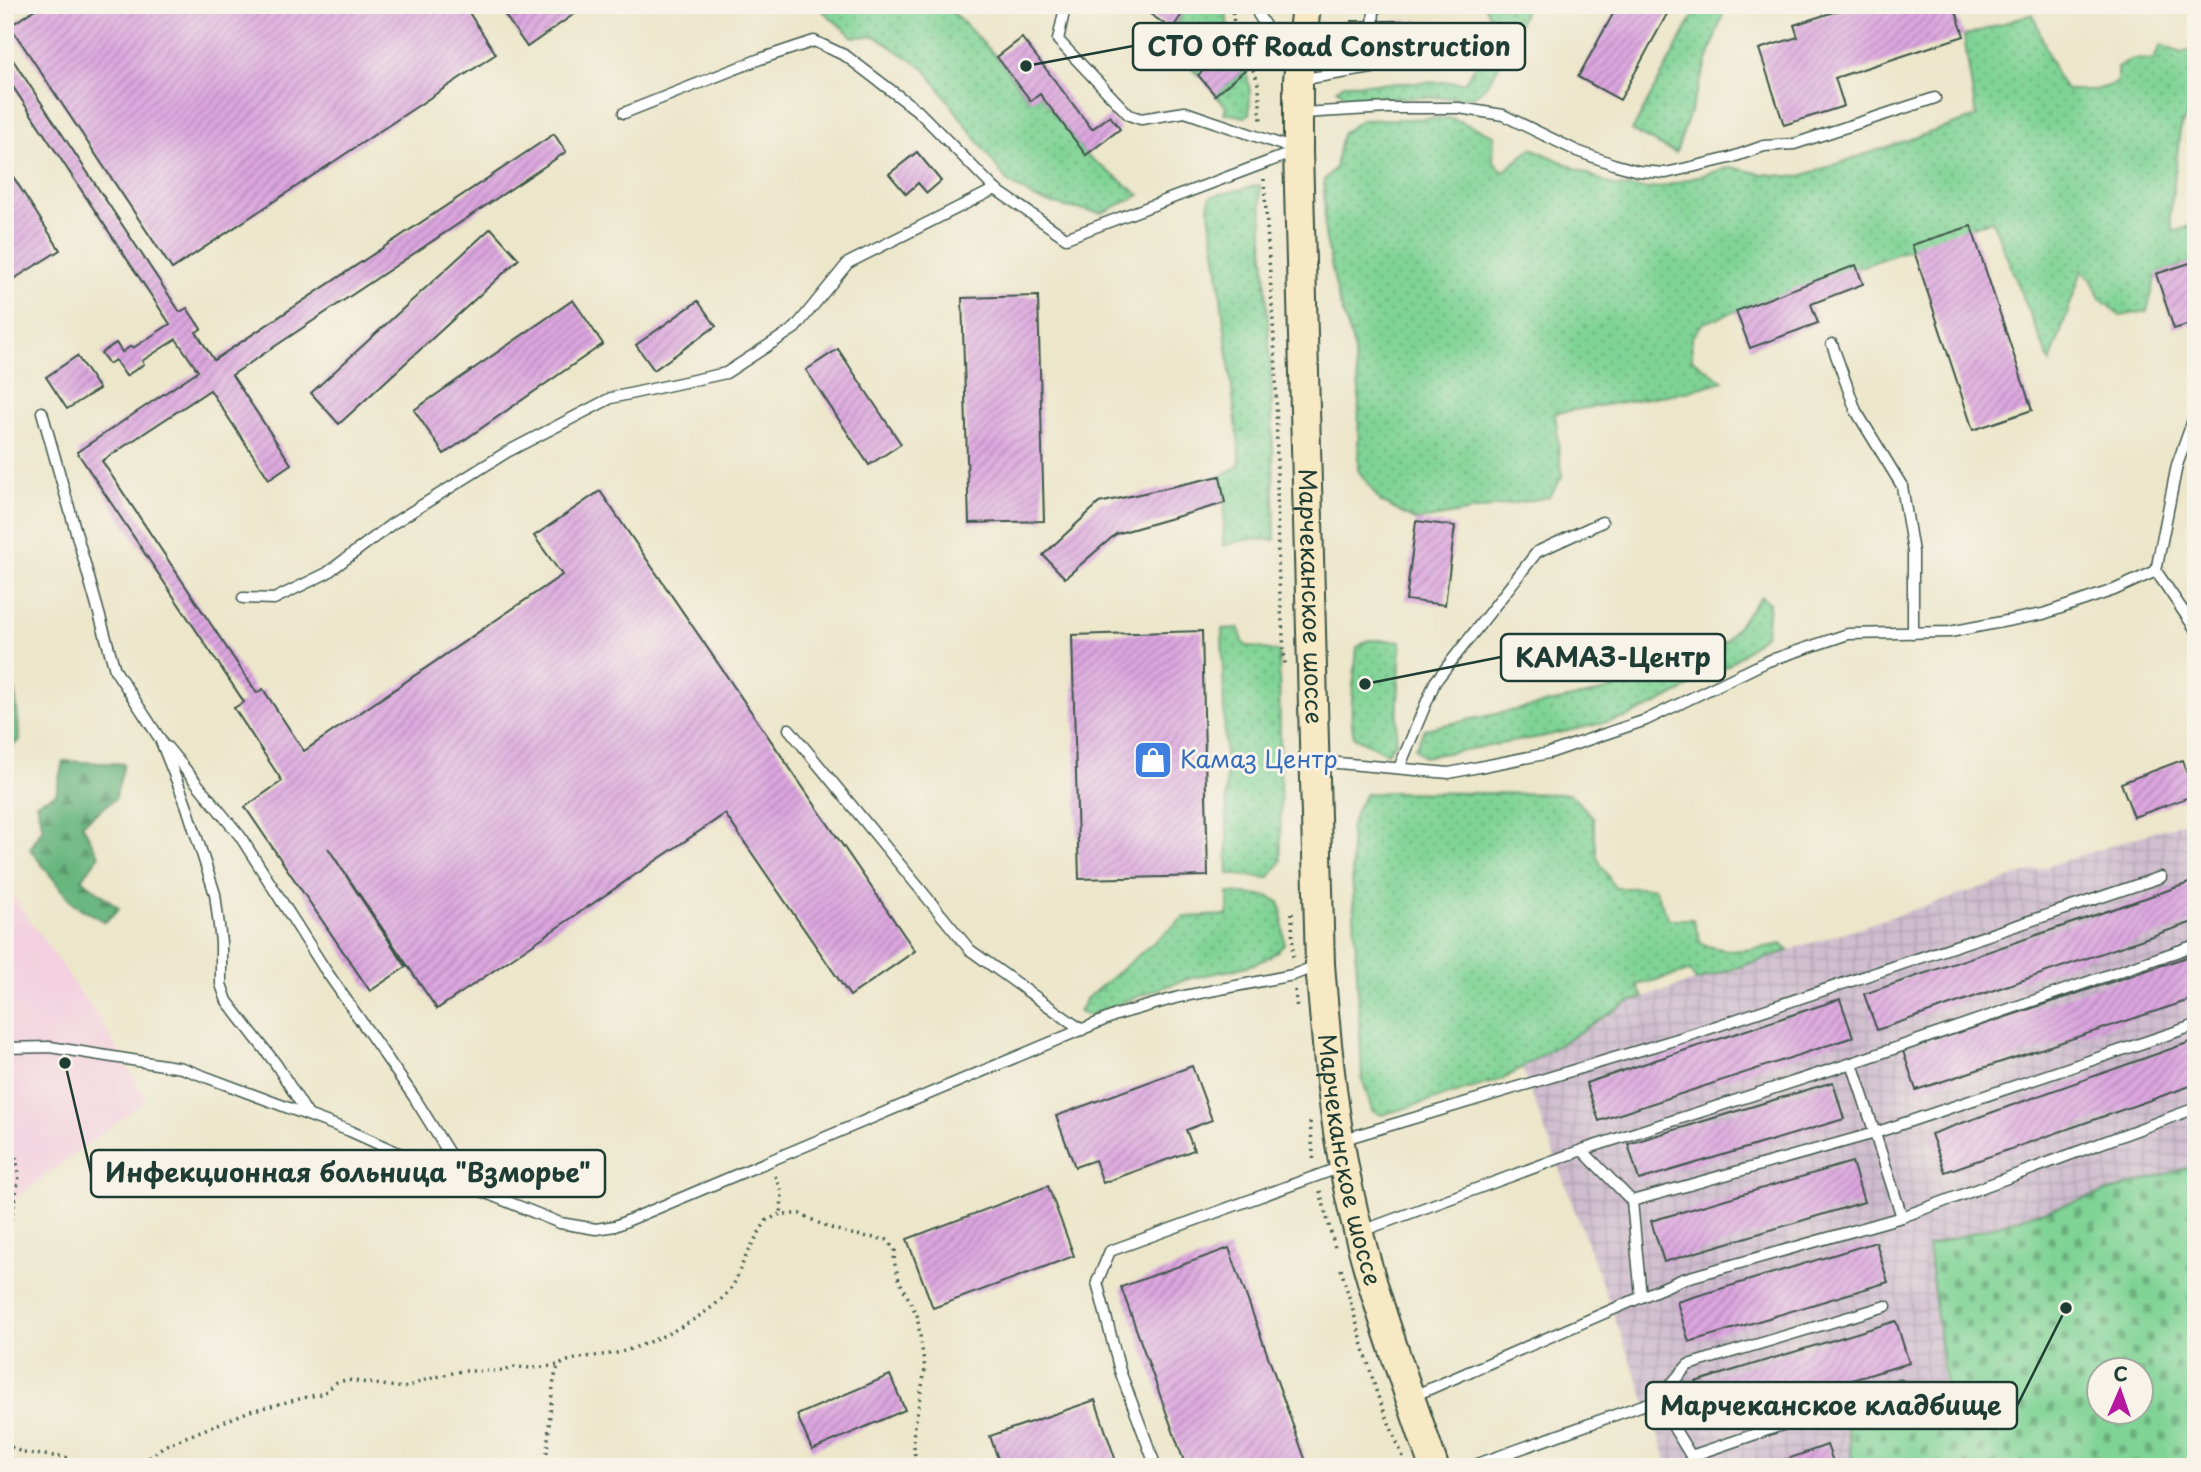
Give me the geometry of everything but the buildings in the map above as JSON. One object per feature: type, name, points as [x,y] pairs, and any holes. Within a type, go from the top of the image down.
[{"type":"street","name":"Марчеканское шоссе","points":[[1306,5],[1298,80],[1298,150],[1320,964],[1327,1048],[1342,1153],[1359,1232],[1387,1331],[1434,1467]]},
{"type":"lane","points":[[1069,5],[1064,12],[1058,40],[1129,115],[1141,119],[1185,112],[1298,150]]},
{"type":"lane","points":[[1259,5],[1258,14],[1298,80],[1372,68],[1374,5]]},
{"type":"lane","points":[[624,113],[760,59],[814,41],[846,56],[918,111],[995,189],[1066,238],[1298,150]]},
{"type":"lane","points":[[1298,114],[1388,108],[1459,108],[1503,115],[1577,151],[1613,164],[1639,171],[1666,173],[1730,158],[1763,146],[1794,144],[1935,98]]},
{"type":"lane","points":[[243,598],[274,599],[327,573],[392,524],[507,452],[611,398],[726,373],[795,328],[848,263],[995,189]]},
{"type":"lane","points":[[1832,344],[1856,411],[1902,486],[1913,552],[1913,633]]},
{"type":"lane","points":[[42,412],[115,670],[160,739],[240,836],[324,968],[414,1097],[468,1184]]},
{"type":"lane","points":[[2196,412],[2177,465],[2155,571],[2196,630]]},
{"type":"lane","points":[[1399,768],[1435,682],[1537,552],[1602,522]]},
{"type":"lane","points":[[1315,761],[1449,773],[1549,753],[1646,720],[1768,661],[1848,634],[1950,632],[2043,614],[2114,590],[2155,571]]},
{"type":"lane","points":[[789,729],[970,950],[1082,1030]]},
{"type":"lane","points":[[160,739],[187,804],[215,894],[221,943],[222,984],[227,1001],[276,1063],[309,1116]]},
{"type":"lane","points":[[1156,1467],[1120,1371],[1097,1282],[1110,1251],[1342,1153],[2161,877]]},
{"type":"lane","points":[[1359,1232],[1582,1150],[1852,1063],[2196,944]]},
{"type":"lane","points":[[5,1048],[50,1047],[182,1068],[350,1131],[560,1223],[596,1229],[615,1226],[1116,1015],[1180,997],[1293,975],[1320,964]]},
{"type":"lane","points":[[1632,1201],[1875,1133],[2196,1025]]},
{"type":"lane","points":[[1852,1063],[1902,1217]]},
{"type":"lane","points":[[1410,1397],[1683,1279],[1902,1217],[2196,1108]]},
{"type":"lane","points":[[1582,1150],[1632,1201],[1641,1297]]},
{"type":"lane","points":[[1469,1467],[1657,1400],[1688,1365],[1886,1306]]},
{"type":"lane","points":[[1691,1456],[1900,1385]]},
{"type":"lane","points":[[1657,1400],[1691,1456],[1694,1467]]},
{"type":"path","points":[[5,1255],[19,1167],[14,1154],[6,1149]]},
{"type":"path","points":[[774,1172],[782,1192],[781,1214]]},
{"type":"path","points":[[124,1467],[140,1465],[164,1446],[219,1426],[250,1411],[324,1393],[337,1382],[404,1388],[461,1371],[534,1368],[619,1352],[648,1343],[694,1319],[732,1287],[768,1220],[781,1214],[800,1214],[827,1227],[887,1240],[895,1250],[894,1261],[899,1280],[917,1315],[925,1368],[913,1437],[916,1467]]},
{"type":"path","points":[[545,1467],[553,1384],[560,1364]]},
{"type":"path","points":[[5,1444],[23,1453],[65,1457],[97,1467]]},
{"type":"shaded area","points":[[2196,818],[2196,1165],[1928,1246],[1946,1388],[1843,1413],[1855,1467],[1670,1467],[1522,1068],[1627,1003]]},
{"type":"shaded area","points":[[5,885],[103,1025],[146,1100],[5,1206]]},
{"type":"green space","points":[[816,5],[946,5],[997,57],[1030,101],[1040,94],[1086,155],[1140,195],[1102,213],[1036,199],[1007,181],[925,69],[875,36],[853,37]]},
{"type":"green space","points":[[1188,5],[1226,5],[1229,49],[1198,75],[1189,65],[1175,65],[1165,59],[1165,45]]},
{"type":"green space","points":[[1484,5],[1527,5],[1497,69],[1481,91],[1472,97],[1348,98],[1337,89],[1344,84],[1465,82],[1497,30]]},
{"type":"green space","points":[[1699,5],[1726,5],[1676,153],[1632,131]]},
{"type":"green space","points":[[2033,14],[2055,72],[2066,90],[2095,90],[2117,83],[2117,68],[2133,59],[2153,60],[2161,45],[2181,53],[2196,49],[2196,96],[2180,130],[2170,216],[2173,232],[2196,224],[2196,261],[2157,274],[2147,311],[2121,316],[2100,299],[2092,280],[2082,270],[2050,363],[1992,220],[1703,323],[1691,338],[1692,359],[1723,381],[1685,392],[1555,413],[1562,477],[1549,497],[1416,521],[1381,502],[1358,470],[1359,389],[1352,340],[1339,302],[1325,235],[1324,180],[1335,168],[1342,134],[1361,120],[1451,118],[1494,135],[1493,160],[1503,172],[1532,148],[1614,186],[1647,189],[1730,167],[1763,174],[1798,177],[1976,117],[1964,36]]},
{"type":"green space","points":[[1246,69],[1250,92],[1249,114],[1245,117],[1224,113],[1226,106],[1215,95]]},
{"type":"green space","points":[[1260,185],[1271,373],[1275,540],[1248,539],[1223,546],[1225,503],[1220,476],[1239,466],[1240,455],[1208,206],[1211,196]]},
{"type":"green space","points":[[1761,596],[1769,603],[1766,634],[1729,665],[1625,718],[1541,737],[1423,757],[1415,748],[1425,729],[1596,693],[1695,663],[1726,641]]},
{"type":"green space","points":[[1239,628],[1244,645],[1279,652],[1281,862],[1269,878],[1228,874],[1222,629]]},
{"type":"green space","points":[[1369,640],[1401,641],[1396,742],[1387,753],[1354,737],[1352,727],[1357,647]]},
{"type":"green space","points":[[5,680],[15,690],[20,740],[5,751]]},
{"type":"green space","points":[[63,761],[124,764],[115,799],[82,824],[99,856],[82,879],[119,908],[105,922],[73,904],[30,849],[43,828],[36,803],[56,794]]},
{"type":"green space","points":[[1366,794],[1570,794],[1593,817],[1597,858],[1615,888],[1654,888],[1669,919],[1693,919],[1701,943],[1711,947],[1741,950],[1782,944],[1788,951],[1696,981],[1690,971],[1637,985],[1643,998],[1627,1003],[1503,1079],[1382,1115],[1372,1111],[1362,1077],[1350,830],[1357,808]]},
{"type":"green space","points":[[1228,893],[1268,896],[1279,902],[1284,944],[1275,953],[1252,965],[1185,980],[1089,1016],[1079,1012],[1086,999],[1184,917],[1228,915]]},
{"type":"green space","points":[[2196,1165],[2196,1467],[1855,1467],[1843,1413],[1946,1388],[1928,1246]]},
{"type":"place","name":"СТО Off Road Construction","points":[[1026,66]]},
{"type":"place","name":"КАМАЗ-Центр","points":[[1365,684]]},
{"type":"place","name":"Камаз Центр","points":[[1153,760]]},
{"type":"place","name":"Инфекционная больница \"Взморье\"","points":[[65,1063]]},
{"type":"place","name":"Марчеканское кладбище","points":[[2066,1308]]}]
